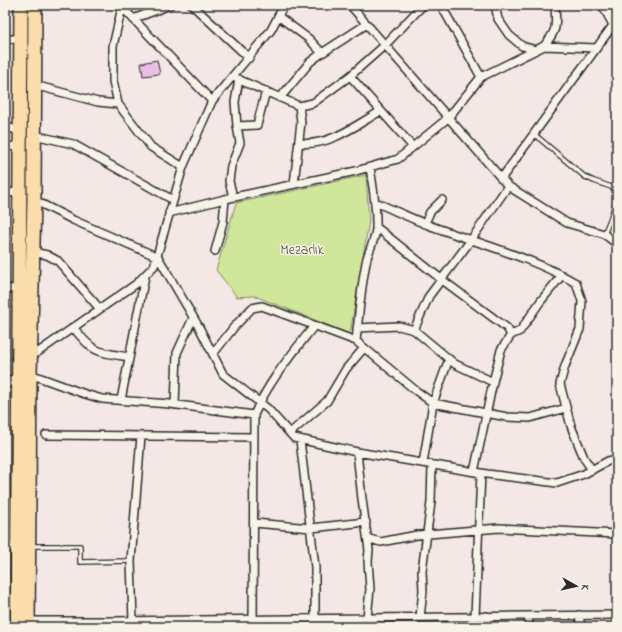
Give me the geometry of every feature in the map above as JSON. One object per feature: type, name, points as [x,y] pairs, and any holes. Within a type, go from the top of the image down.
[{"type":"highway","points":[[21,5],[20,290],[24,376],[17,547],[24,625]]},
{"type":"highway","points":[[24,376],[30,357],[34,200],[35,5]]},
{"type":"main road","points":[[604,5],[616,27]]},
{"type":"main road","points":[[614,5],[617,10]]},
{"type":"main road","points":[[5,383],[24,376]]},
{"type":"street","points":[[133,19],[170,5]]},
{"type":"street","points":[[192,5],[249,58]]},
{"type":"street","points":[[30,357],[136,284],[154,266],[183,166],[212,101],[236,78],[249,58],[271,30],[284,5]]},
{"type":"street","points":[[350,5],[508,186],[567,223],[604,234],[617,244]]},
{"type":"street","points":[[236,78],[299,106],[314,103],[350,76],[385,45],[423,5]]},
{"type":"street","points":[[441,5],[481,77]]},
{"type":"street","points":[[495,5],[498,19],[509,35],[522,46],[536,50]]},
{"type":"street","points":[[169,213],[233,197],[370,167],[398,159],[448,118],[481,77],[544,46],[553,35],[556,23],[555,5]]},
{"type":"street","points":[[121,6],[212,101]]},
{"type":"street","points":[[121,6],[113,46],[113,81],[118,104],[151,147],[183,166]]},
{"type":"street","points":[[278,16],[309,39],[322,53]]},
{"type":"street","points":[[280,98],[310,62],[367,24]]},
{"type":"street","points":[[501,179],[596,48],[616,27]]},
{"type":"street","points":[[5,39],[22,38]]},
{"type":"street","points":[[544,46],[596,48]]},
{"type":"street","points":[[350,76],[413,147]]},
{"type":"street","points":[[233,197],[229,181],[231,166],[240,143],[235,102],[236,78]]},
{"type":"street","points":[[34,85],[98,102],[118,104]]},
{"type":"street","points":[[237,126],[257,125],[266,91]]},
{"type":"street","points":[[294,184],[301,122],[299,106]]},
{"type":"street","points":[[299,143],[310,144],[327,140],[381,111]]},
{"type":"street","points":[[5,126],[21,132]]},
{"type":"street","points":[[34,135],[73,144],[173,200]]},
{"type":"street","points":[[5,146],[20,147]]},
{"type":"street","points":[[356,341],[361,293],[368,257],[375,239],[376,227],[375,202],[370,167]]},
{"type":"street","points":[[414,330],[429,296],[471,240],[508,186]]},
{"type":"street","points":[[5,193],[20,192]]},
{"type":"street","points":[[215,251],[222,222],[225,199]]},
{"type":"street","points":[[34,200],[72,220],[158,256],[223,374],[268,409],[294,438],[357,452],[432,465],[557,483],[584,474],[608,461],[617,459]]},
{"type":"street","points":[[425,224],[430,212],[442,200]]},
{"type":"street","points":[[375,202],[425,224],[554,271],[576,283],[582,301],[580,329],[565,366],[560,384],[571,426],[584,458],[592,470]]},
{"type":"street","points":[[376,227],[441,279],[507,328],[511,334]]},
{"type":"street","points":[[33,252],[47,255],[58,261],[100,309]]},
{"type":"street","points":[[475,617],[478,472],[486,413],[501,350],[511,334],[520,331],[540,302],[562,275]]},
{"type":"street","points":[[121,400],[145,276]]},
{"type":"street","points":[[5,288],[20,290]]},
{"type":"street","points":[[213,354],[234,327],[252,308],[262,306],[356,341],[415,390],[433,402],[507,417],[530,418],[566,408]]},
{"type":"street","points":[[175,405],[177,353],[193,318]]},
{"type":"street","points":[[253,623],[254,415],[259,402],[281,369],[314,326]]},
{"type":"street","points":[[357,328],[400,326],[414,330],[455,364],[493,382]]},
{"type":"street","points":[[73,327],[85,343],[92,348],[105,353],[129,357]]},
{"type":"street","points":[[290,433],[327,401],[346,369],[364,348]]},
{"type":"street","points":[[423,463],[433,402],[449,359]]},
{"type":"street","points":[[24,376],[102,399],[175,405],[254,415]]},
{"type":"street","points":[[46,435],[254,437]]},
{"type":"street","points":[[132,621],[131,561],[141,436]]},
{"type":"street","points":[[300,440],[315,566],[315,627]]},
{"type":"street","points":[[357,452],[362,499],[369,540],[368,561],[370,589],[366,627]]},
{"type":"street","points":[[420,617],[423,592],[422,571],[431,502],[432,465]]},
{"type":"street","points":[[254,523],[311,528],[366,522]]},
{"type":"street","points":[[369,540],[381,542],[417,535],[499,528],[617,534]]},
{"type":"street","points":[[578,615],[581,627]]},
{"type":"street","points":[[24,625],[114,624],[132,621],[253,623],[315,619],[617,615]]},
{"type":"street","points":[[486,616],[487,627]]},
{"type":"street","points":[[528,616],[529,627]]},
{"type":"lane","points":[[534,134],[585,177],[617,189]]},
{"type":"lane","points":[[604,234],[617,198]]},
{"type":"lane","points":[[17,547],[80,546],[80,562],[131,561]]},
{"type":"green space","name":"Mezarlık","points":[[366,175],[369,221],[350,334],[255,296],[237,297],[216,270],[236,203]]},
{"type":"building","points":[[157,60],[160,74],[143,76],[141,63]]}]
